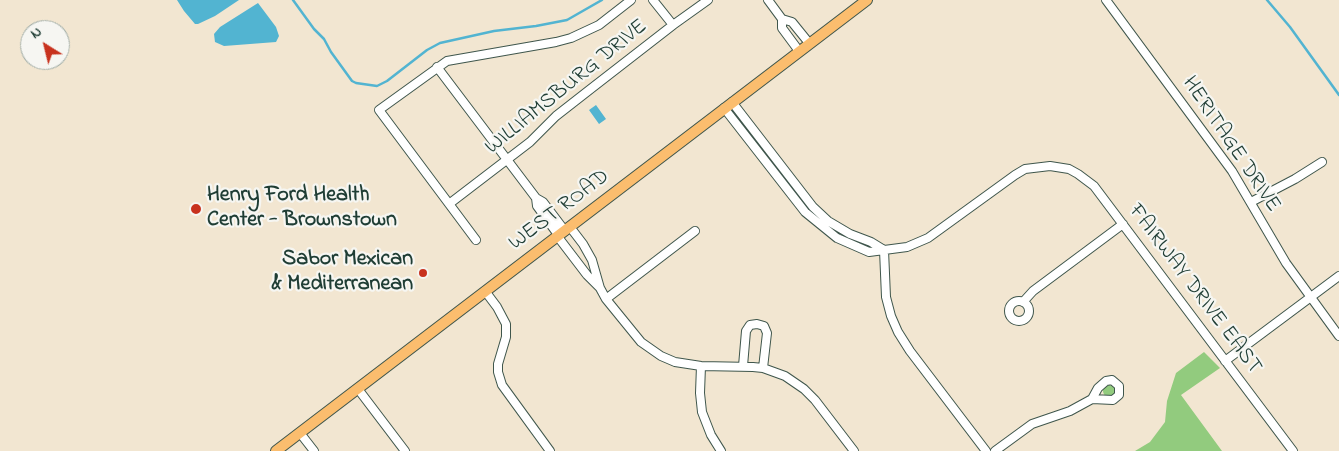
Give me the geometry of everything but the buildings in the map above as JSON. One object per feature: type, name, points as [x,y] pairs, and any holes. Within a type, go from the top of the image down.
[{"type":"main road","name":"WEST ROAD","points":[[276,451],[867,0]]},
{"type":"street","points":[[476,240],[378,110],[436,67],[452,59],[538,46],[571,38],[599,24],[632,0]]},
{"type":"street","points":[[654,0],[673,25]]},
{"type":"street","name":"WILLIAMSBURG DRIVE","points":[[449,204],[530,142],[556,116],[708,0]]},
{"type":"street","points":[[768,0],[782,19],[782,28],[799,52]]},
{"type":"street","name":"HERITAGE DRIVE","points":[[1106,0],[1232,171],[1286,263],[1339,336]]},
{"type":"street","points":[[782,19],[792,22],[809,44]]},
{"type":"street","points":[[436,67],[536,198],[537,206],[563,233],[587,275],[600,288]]},
{"type":"street","points":[[728,105],[813,207],[828,221],[884,250]]},
{"type":"street","points":[[728,105],[783,184],[805,212],[837,238],[869,252],[884,250]]},
{"type":"street","points":[[1251,202],[1295,179],[1322,162]]},
{"type":"street","name":"FAIRWAY DRIVE EAST","points":[[884,250],[907,247],[928,238],[1014,174],[1032,167],[1053,166],[1069,170],[1086,179],[1123,224],[1293,451]]},
{"type":"street","points":[[783,184],[790,178]]},
{"type":"street","points":[[1023,302],[1033,291],[1123,224]]},
{"type":"street","points":[[606,299],[695,232]]},
{"type":"street","points":[[563,233],[583,244],[592,260],[600,288],[606,299],[629,330],[650,350],[674,362],[701,366],[763,368],[785,376],[804,389],[815,400],[854,451]]},
{"type":"street","points":[[884,250],[886,297],[898,332],[910,351],[986,451]]},
{"type":"street","points":[[1225,361],[1339,276]]},
{"type":"street","points":[[485,292],[497,307],[506,324],[506,337],[498,364],[502,385],[550,451]]},
{"type":"street","points":[[742,366],[746,331],[750,325],[757,324],[764,326],[767,333],[763,368]]},
{"type":"street","points":[[701,366],[700,393],[702,412],[710,435],[721,451]]},
{"type":"street","points":[[358,389],[405,451]]},
{"type":"street","points":[[995,451],[1032,424],[1070,411],[1092,399]]},
{"type":"street","points":[[300,433],[314,451]]},
{"type":"green space","points":[[1204,352],[1220,368],[1181,395],[1222,451],[1135,451],[1150,442],[1165,422],[1167,401],[1176,373]]},
{"type":"green space","points":[[1109,385],[1115,391],[1109,397],[1103,391]]},
{"type":"water","points":[[177,0],[239,0],[215,16],[195,24]]},
{"type":"water","points":[[258,3],[276,27],[279,36],[276,42],[224,46],[215,42],[214,34],[220,27]]},
{"type":"water","points":[[596,105],[606,119],[599,124],[589,110]]},
{"type":"waterway","points":[[293,0],[314,29],[324,39],[352,81],[377,86],[387,81],[427,50],[440,43],[494,31],[567,20],[602,0]]},
{"type":"waterway","points":[[1267,0],[1290,27],[1339,95]]},
{"type":"place","name":"Henry Ford Health Center - Brownstown","points":[[196,209]]},
{"type":"place","name":"Sabor Mexican & Mediterranean","points":[[423,273]]}]
